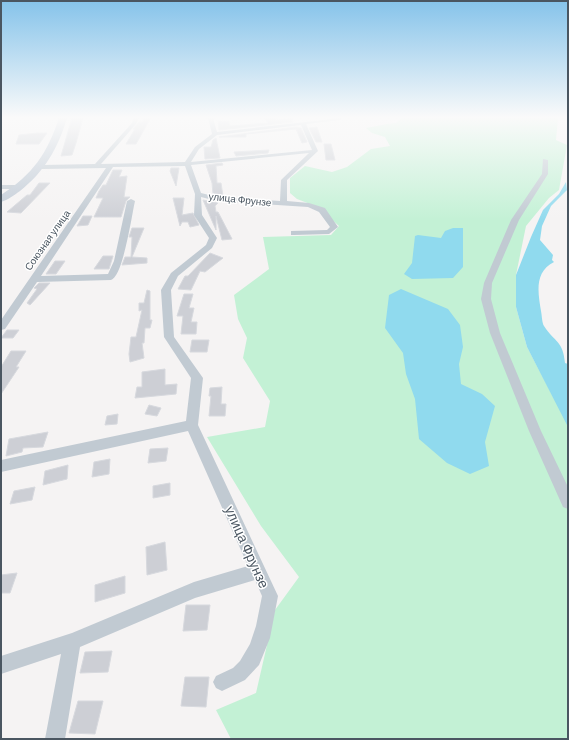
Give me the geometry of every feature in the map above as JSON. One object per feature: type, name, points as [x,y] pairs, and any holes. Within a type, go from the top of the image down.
[{"type":"street","points":[[1,199],[21,186],[42,167],[50,153]]},
{"type":"street","points":[[97,165],[108,153]]},
{"type":"street","points":[[187,164],[194,153]]},
{"type":"street","points":[[42,167],[187,164],[299,153]]},
{"type":"street","name":"улица Фрунзе","points":[[282,203],[285,197],[284,180],[312,153]]},
{"type":"street","points":[[545,160],[545,174],[515,220],[488,283],[486,299],[498,340],[535,431],[568,502]]},
{"type":"street","name":"улица Фрунзе","points":[[187,164],[198,194],[198,215],[214,238],[209,246],[174,275],[166,290],[169,337],[197,378],[192,425],[270,596],[264,625],[252,659],[240,673],[222,682]]},
{"type":"street","name":"Союзная улица","points":[[1,327],[95,191],[111,165]]},
{"type":"street","points":[[1,188],[21,186]]},
{"type":"street","name":"улица Фрунзе","points":[[198,194],[217,199],[309,205],[322,210],[334,227],[329,232],[294,233]]},
{"type":"street","points":[[33,279],[112,277],[118,261],[131,201]]},
{"type":"street","points":[[1,466],[192,425]]},
{"type":"street","points":[[1,665],[72,642],[194,590],[258,572]]},
{"type":"street","points":[[55,739],[72,642]]},
{"type":"green space","points":[[366,153],[566,153],[559,190],[549,198],[526,226],[516,275],[516,307],[527,347],[568,425],[568,739],[231,739],[216,710],[256,693],[275,610],[299,577],[261,526],[207,437],[265,427],[270,401],[243,358],[247,338],[238,319],[234,295],[269,269],[263,237],[331,235],[339,226],[318,207],[297,199],[290,193],[290,178],[305,166],[332,172],[347,167]]},
{"type":"water","points":[[566,182],[567,190],[551,206],[542,226],[540,240],[553,255],[552,260],[554,262],[543,271],[540,277],[539,290],[543,325],[558,342],[564,356],[565,363],[568,364],[568,427],[527,347],[516,307],[516,275],[531,237],[543,210],[559,194]]},
{"type":"water","points":[[453,228],[463,228],[463,267],[453,278],[412,279],[404,274],[412,263],[415,236],[418,235],[441,238],[445,231]]},
{"type":"water","points":[[401,289],[448,309],[460,325],[463,347],[459,364],[461,384],[482,394],[495,406],[485,442],[489,466],[470,474],[447,463],[419,439],[415,399],[406,374],[403,353],[385,328],[389,295]]},
{"type":"building","points":[[62,153],[73,153],[72,155],[61,156]]},
{"type":"building","points":[[204,153],[219,153],[220,158],[205,159]]},
{"type":"building","points":[[234,153],[268,153],[268,153],[236,156]]},
{"type":"building","points":[[325,153],[333,153],[335,160],[326,160]]},
{"type":"building","points":[[222,163],[223,165],[216,166],[217,183],[221,183],[223,196],[213,194],[212,183],[206,165]]},
{"type":"building","points":[[171,168],[179,168],[176,186],[170,171]]},
{"type":"building","points":[[113,170],[122,170],[119,177],[127,176],[124,197],[130,197],[126,201],[121,217],[94,217],[103,198],[96,198],[103,185],[106,185]]},
{"type":"building","points":[[39,183],[50,183],[21,213],[7,212],[27,195],[30,195]]},
{"type":"building","points":[[173,198],[184,198],[182,215],[193,213],[199,225],[190,227],[188,222],[182,222],[180,226]]},
{"type":"building","points":[[203,200],[218,203],[215,206],[216,212],[218,212],[232,239],[222,240],[216,216],[216,230]]},
{"type":"building","points":[[83,216],[92,216],[88,225],[77,226]]},
{"type":"building","points":[[132,228],[144,228],[132,257],[147,258],[147,263],[122,265],[125,257],[131,257],[132,237],[129,237]]},
{"type":"building","points":[[210,253],[223,258],[205,272],[200,271],[191,290],[178,289],[185,276],[188,276]]},
{"type":"building","points":[[103,256],[113,256],[109,269],[94,269]]},
{"type":"building","points":[[55,261],[65,261],[56,274],[46,274]]},
{"type":"building","points":[[39,283],[50,283],[30,305],[27,303],[37,289],[34,288]]},
{"type":"building","points":[[147,290],[150,291],[150,320],[152,320],[150,328],[145,328],[144,343],[142,343],[144,358],[130,362],[129,354],[131,337],[136,337],[142,310],[139,311],[139,303],[144,303]]},
{"type":"building","points":[[184,294],[193,294],[189,308],[194,308],[191,322],[197,322],[196,334],[181,334],[183,316],[177,316]]},
{"type":"building","points":[[7,330],[19,330],[13,338],[1,338]]},
{"type":"building","points":[[192,340],[209,340],[207,352],[190,352]]},
{"type":"building","points":[[11,351],[26,351],[16,367],[19,367],[1,394],[1,367]]},
{"type":"building","points":[[165,369],[165,385],[177,384],[176,394],[135,398],[137,387],[142,387],[142,372]]},
{"type":"building","points":[[222,387],[221,404],[226,404],[225,416],[209,416],[211,396],[209,396],[210,388]]},
{"type":"building","points":[[149,405],[161,408],[157,416],[145,414]]},
{"type":"building","points":[[118,414],[117,424],[105,425],[107,416]]},
{"type":"building","points":[[48,432],[43,447],[23,448],[22,452],[6,456],[9,439]]},
{"type":"building","points":[[168,448],[166,461],[148,463],[150,449]]},
{"type":"building","points":[[110,459],[109,474],[92,477],[94,462]]},
{"type":"building","points":[[68,465],[67,479],[43,485],[45,471]]},
{"type":"building","points":[[170,483],[170,495],[153,498],[153,486]]},
{"type":"building","points":[[35,487],[32,500],[10,504],[14,491]]},
{"type":"building","points":[[165,542],[167,570],[147,575],[146,547]]},
{"type":"building","points":[[17,573],[10,593],[1,593],[1,575]]},
{"type":"building","points":[[125,576],[125,593],[95,602],[95,585]]},
{"type":"building","points":[[186,605],[210,605],[207,630],[183,631]]},
{"type":"building","points":[[112,651],[108,672],[80,673],[85,652]]},
{"type":"building","points":[[185,677],[209,677],[206,707],[181,706]]},
{"type":"building","points":[[78,701],[103,701],[95,734],[69,733]]}]
